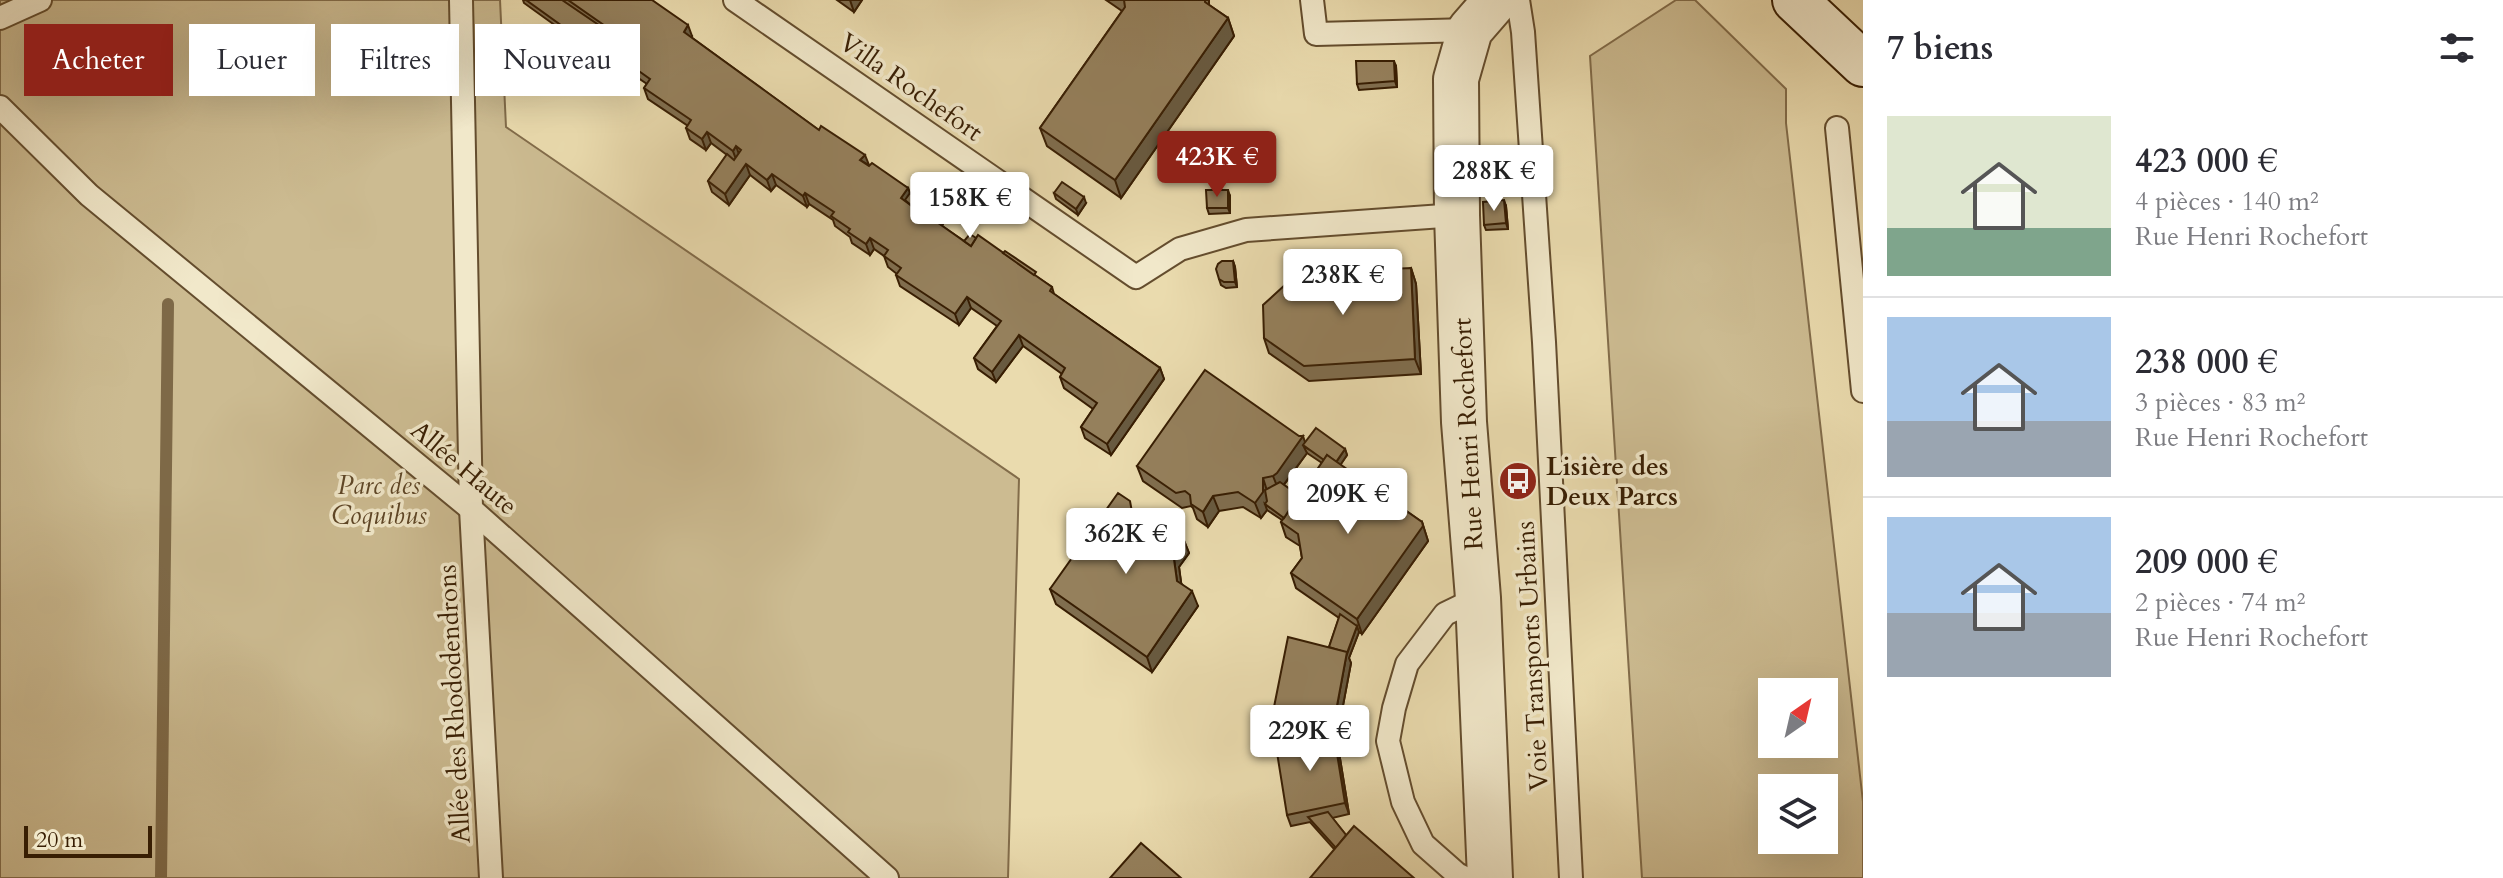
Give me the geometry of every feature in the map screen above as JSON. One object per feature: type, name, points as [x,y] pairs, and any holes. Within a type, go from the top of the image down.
[{"type":"street","points":[[1795,0],[1863,64]]},
{"type":"street","name":"Rue Henri Rochefort","points":[[1483,15],[1456,79],[1457,215],[1464,422],[1478,598],[1490,878]]},
{"type":"lane","points":[[0,18],[40,0]]},
{"type":"lane","name":"Allée des Rhododendrons","points":[[461,0],[471,509],[491,878]]},
{"type":"lane","name":"Villa Rochefort","points":[[735,0],[1136,277],[1180,249],[1246,230],[1457,215]]},
{"type":"lane","points":[[1312,0],[1316,34],[1483,15]]},
{"type":"lane","name":"Voie Transports Urbains","points":[[1518,0],[1523,32],[1544,342],[1571,878]]},
{"type":"lane","name":"Allée Haute","points":[[0,107],[89,195],[471,509],[887,878]]},
{"type":"lane","points":[[1837,128],[1863,391]]},
{"type":"lane","points":[[1465,878],[1423,844],[1403,802],[1388,741],[1407,664],[1445,614],[1478,598]]},
{"type":"green space","name":"Parc des Coquibus","points":[[0,0],[500,0],[501,24],[475,24],[475,96],[505,96],[506,127],[1019,479],[1008,878],[0,878]]},
{"type":"green space","points":[[1676,0],[1695,0],[1786,89],[1786,123],[1863,802],[1863,878],[1642,878],[1590,56]]},
{"type":"building","points":[[526,0],[562,0],[597,24],[559,24]]},
{"type":"building","points":[[568,0],[652,0],[688,25],[684,32],[819,130],[821,126],[865,155],[860,160],[869,166],[872,163],[908,188],[901,198],[912,206],[919,196],[940,212],[934,220],[971,246],[978,235],[1052,287],[1050,291],[1160,368],[1107,444],[1081,427],[1097,403],[1060,377],[1065,368],[1019,335],[992,372],[974,358],[1001,321],[967,297],[955,314],[896,275],[901,268],[884,256],[888,250],[870,238],[866,244],[831,216],[834,212],[805,193],[803,196],[772,174],[767,180],[746,164],[725,194],[708,181],[727,154],[734,160],[741,150],[736,146],[733,151],[707,132],[702,139],[686,128],[691,120],[644,88],[650,79],[640,72],[640,24],[602,24]]},
{"type":"building","points":[[1124,0],[1205,0],[1228,18],[1115,180],[1040,128],[1125,7]]},
{"type":"building","points":[[1356,61],[1394,61],[1395,81],[1357,84]]},
{"type":"building","points":[[1062,182],[1084,197],[1076,209],[1054,193]]},
{"type":"building","points":[[1206,190],[1228,190],[1228,208],[1207,208]]},
{"type":"building","points":[[910,193],[917,199],[912,206],[905,200]]},
{"type":"building","points":[[1504,200],[1506,223],[1484,225],[1483,202]]},
{"type":"building","points":[[970,234],[976,238],[971,246],[964,241]]},
{"type":"building","points":[[1005,251],[1036,272],[1034,275],[1003,253]]},
{"type":"building","points":[[1222,261],[1233,261],[1235,282],[1219,279],[1216,269]]},
{"type":"building","points":[[1411,268],[1415,359],[1304,366],[1264,338],[1263,305],[1298,273]]},
{"type":"building","points":[[1205,370],[1303,436],[1277,473],[1263,478],[1263,492],[1255,503],[1238,492],[1213,496],[1203,512],[1191,504],[1190,495],[1185,491],[1176,493],[1137,466]]},
{"type":"building","points":[[1316,428],[1345,449],[1336,462],[1327,455],[1324,460],[1303,445]]},
{"type":"building","points":[[1327,455],[1422,522],[1423,526],[1357,619],[1291,573],[1302,558],[1298,534],[1281,522],[1290,509],[1302,504],[1301,493]]},
{"type":"building","points":[[1280,482],[1301,497],[1302,504],[1290,509],[1284,518],[1265,504],[1265,490]]},
{"type":"building","points":[[1118,493],[1130,501],[1132,512],[1145,511],[1183,538],[1173,552],[1177,581],[1192,591],[1147,657],[1050,589]]},
{"type":"building","points":[[1340,614],[1357,626],[1347,653],[1329,647]]},
{"type":"building","points":[[1288,637],[1347,652],[1334,722],[1273,712]]},
{"type":"building","points":[[1317,723],[1331,726],[1331,735],[1316,736]]},
{"type":"building","points":[[1334,735],[1345,803],[1287,815],[1275,740]]},
{"type":"building","points":[[1328,812],[1346,835],[1336,848],[1308,817]]},
{"type":"building","points":[[1354,826],[1414,878],[1310,878]]},
{"type":"building","points":[[1141,843],[1181,878],[1110,878]]},
{"type":"waterway","points":[[161,878],[168,304]]},
{"type":"place","name":"Lisière des Deux Parcs","points":[[1518,481]]}]
